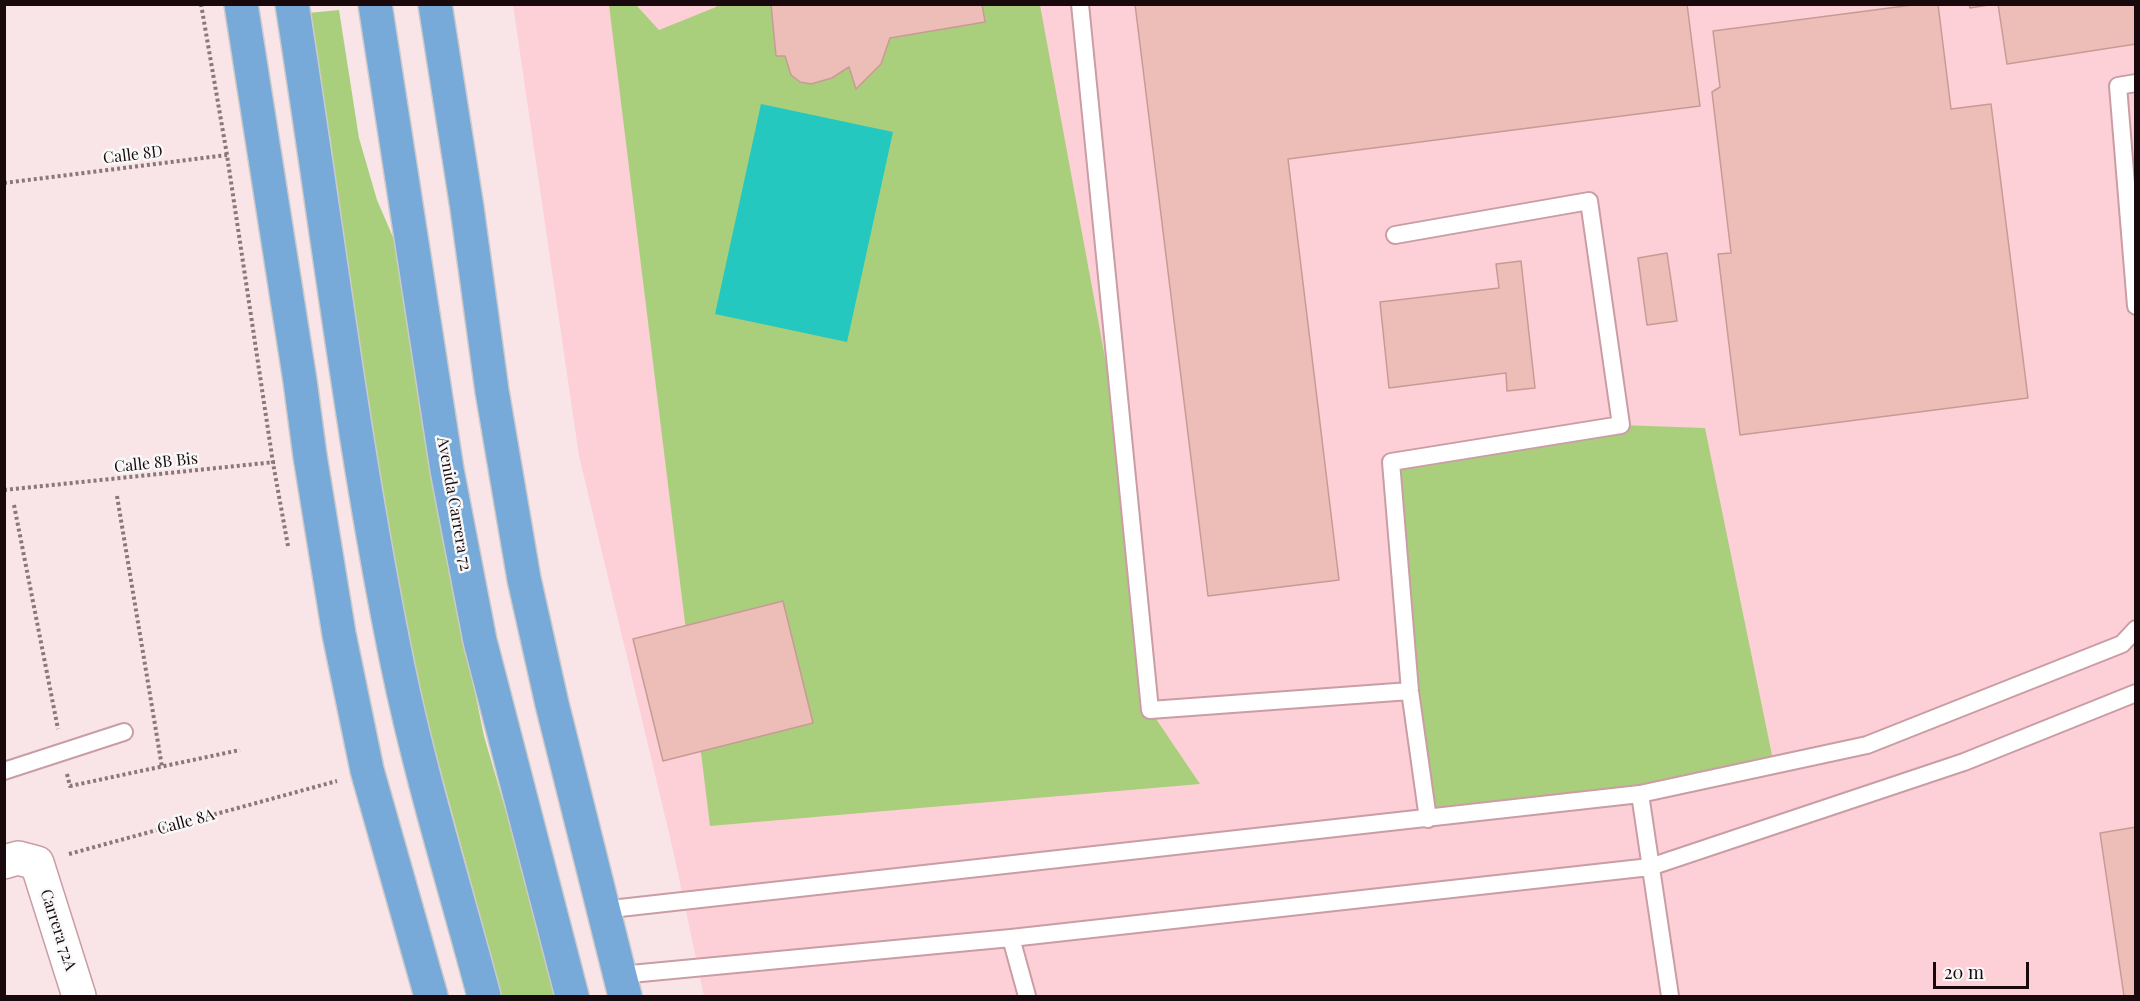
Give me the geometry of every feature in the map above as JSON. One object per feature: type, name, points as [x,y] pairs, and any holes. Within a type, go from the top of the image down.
[{"type":"highway","points":[[242,4],[339,634],[367,770],[431,996]]},
{"type":"highway","points":[[292,4],[319,174],[343,353],[398,668],[431,810],[484,996]]},
{"type":"highway","name":"Avenida Carrera 72","points":[[375,4],[447,470],[480,641],[572,996]]},
{"type":"highway","points":[[435,4],[467,208],[492,391],[524,579],[552,704],[622,986]]},
{"type":"street","points":[[4,862],[18,858],[37,863]]},
{"type":"street","name":"Carrera 72A","points":[[37,863],[79,996]]},
{"type":"lane","points":[[1080,4],[1150,710],[1410,691]]},
{"type":"lane","points":[[2136,83],[2118,86],[2136,306]]},
{"type":"lane","points":[[1395,234],[1589,201],[1621,425],[1390,462],[1410,691],[1428,819]]},
{"type":"lane","points":[[602,910],[1640,794],[1867,745],[2122,644],[2136,629]]},
{"type":"lane","points":[[622,986],[1011,938],[1650,867],[1964,762],[2136,693]]},
{"type":"lane","points":[[4,771],[124,732]]},
{"type":"lane","points":[[1640,794],[1670,996]]},
{"type":"lane","points":[[1011,938],[1027,996]]},
{"type":"path","name":"Calle 8D","points":[[4,183],[264,150]]},
{"type":"path","name":"Calle 8B Bis","points":[[4,490],[273,463],[310,456]]},
{"type":"path","points":[[117,496],[162,766]]},
{"type":"path","points":[[14,505],[70,786],[240,750]]},
{"type":"path","name":"Calle 8A","points":[[37,863],[334,783],[367,770]]},
{"type":"shaded area","points":[[513,5],[2135,5],[2135,996],[704,996],[673,850],[579,456]]},
{"type":"green space","points":[[609,5],[636,5],[659,30],[718,5],[1040,5],[1127,477],[1150,710],[1200,784],[710,826]]},
{"type":"green space","points":[[339,10],[359,138],[377,200],[396,244],[421,411],[453,586],[484,736],[557,996],[502,996],[429,728],[393,580],[366,409],[331,143],[308,13]]},
{"type":"green space","points":[[1621,425],[1705,428],[1774,765],[1428,819],[1391,462]]},
{"type":"water","points":[[761,104],[893,132],[847,342],[715,314]]},
{"type":"building","points":[[771,4],[982,4],[985,22],[890,38],[881,64],[856,89],[849,67],[832,78],[811,84],[800,82],[791,75],[785,56],[776,56]]},
{"type":"building","points":[[1135,4],[1687,4],[1700,106],[1288,159],[1339,580],[1208,596]]},
{"type":"building","points":[[1920,4],[1938,4],[1951,109],[1991,104],[2028,398],[1740,435],[1718,254],[1731,253],[1712,92],[1720,87],[1713,31]]},
{"type":"building","points":[[1969,4],[1995,4],[1970,8]]},
{"type":"building","points":[[1998,4],[2136,4],[2136,44],[2007,64]]},
{"type":"building","points":[[1667,253],[1677,321],[1647,325],[1638,258]]},
{"type":"building","points":[[1521,261],[1535,388],[1507,391],[1506,373],[1389,388],[1380,302],[1499,288],[1496,264]]},
{"type":"building","points":[[783,601],[813,723],[663,761],[633,639]]},
{"type":"building","points":[[2136,827],[2136,996],[2124,996],[2100,833]]}]
